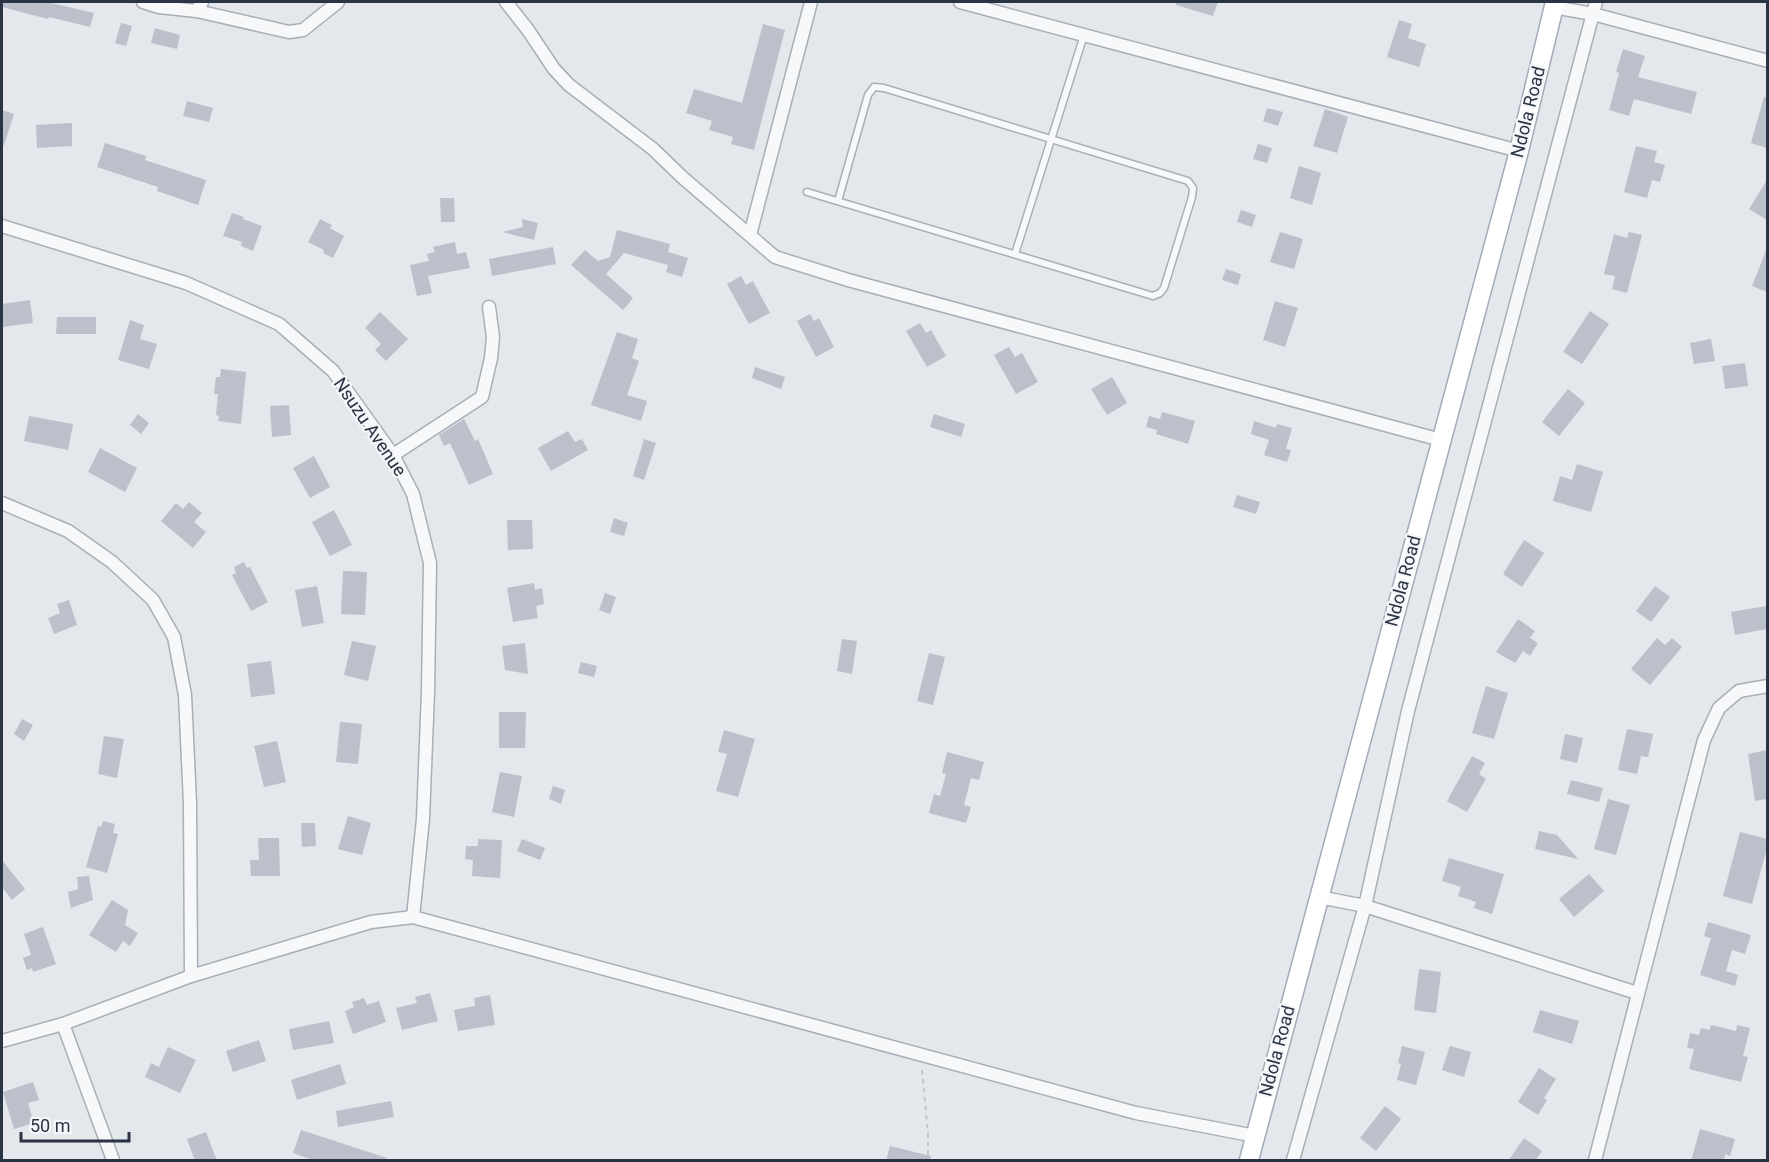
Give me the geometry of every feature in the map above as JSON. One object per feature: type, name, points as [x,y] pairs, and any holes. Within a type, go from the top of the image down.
[{"type":"main road","name":"Ndola Road","points":[[1249,1161],[1519,151],[1554,4]]},
{"type":"street","points":[[143,2],[159,7],[199,6],[289,32],[303,30],[338,2]]},
{"type":"street","points":[[506,2],[554,69],[569,85],[653,149],[775,257],[848,280],[1441,440]]},
{"type":"street","points":[[750,235],[811,2]]},
{"type":"street","points":[[960,2],[1519,151]]},
{"type":"street","points":[[1554,4],[1594,8],[1767,61]]},
{"type":"street","points":[[1293,1161],[1365,906],[1408,711],[1594,8]]},
{"type":"street","name":"Nsuzu Avenue","points":[[2,226],[186,283],[279,324],[333,371],[393,455],[413,494],[430,563],[423,807],[413,917]]},
{"type":"street","points":[[393,455],[482,397],[493,337],[489,307]]},
{"type":"street","points":[[2,503],[68,531],[112,562],[153,600],[174,637],[185,695],[190,803],[191,976]]},
{"type":"street","points":[[1595,1161],[1704,740],[1719,708],[1739,691],[1767,686]]},
{"type":"street","points":[[1319,897],[1365,906],[1637,993]]},
{"type":"street","points":[[2,1041],[63,1024],[191,976],[371,921],[413,917],[1136,1113],[1255,1136]]},
{"type":"street","points":[[63,1024],[113,1161]]},
{"type":"lane","points":[[1015,254],[1084,35]]},
{"type":"lane","points":[[807,192],[1153,296],[1164,288],[1193,188],[1188,181],[884,88],[874,87],[868,95],[838,201]]},
{"type":"path","points":[[920,1055],[928,1134],[928,1161]]},
{"type":"building","points":[[2,2],[47,2],[94,13],[90,27],[2,7]]},
{"type":"building","points":[[1176,2],[1218,2],[1213,16],[1176,5]]},
{"type":"building","points":[[1399,20],[1412,24],[1408,38],[1426,44],[1419,67],[1387,57]]},
{"type":"building","points":[[121,23],[132,26],[126,46],[115,43]]},
{"type":"building","points":[[763,24],[785,30],[754,150],[731,144],[733,137],[709,130],[712,121],[686,113],[694,89],[742,103]]},
{"type":"building","points":[[155,28],[180,35],[177,49],[151,43]]},
{"type":"building","points":[[1623,49],[1645,56],[1638,77],[1697,92],[1691,114],[1634,99],[1629,116],[1609,110]]},
{"type":"building","points":[[1764,97],[1767,97],[1767,148],[1751,143]]},
{"type":"building","points":[[187,101],[213,108],[209,122],[183,116]]},
{"type":"building","points":[[1267,108],[1283,112],[1278,126],[1263,121]]},
{"type":"building","points":[[1325,109],[1348,117],[1337,153],[1313,146]]},
{"type":"building","points":[[2,110],[14,114],[4,145],[2,145]]},
{"type":"building","points":[[72,123],[72,146],[37,148],[36,125]]},
{"type":"building","points":[[105,143],[146,156],[145,160],[206,180],[198,205],[157,191],[158,187],[97,167]]},
{"type":"building","points":[[1258,144],[1272,148],[1267,163],[1253,159]]},
{"type":"building","points":[[1636,146],[1657,151],[1654,162],[1665,165],[1660,182],[1652,180],[1647,198],[1624,192]]},
{"type":"building","points":[[1299,166],[1321,173],[1312,205],[1290,198]]},
{"type":"building","points":[[1767,180],[1767,220],[1749,209]]},
{"type":"building","points":[[440,198],[454,198],[455,222],[441,222]]},
{"type":"building","points":[[1241,210],[1256,215],[1252,227],[1237,222]]},
{"type":"building","points":[[232,213],[262,226],[253,251],[241,246],[242,242],[223,236]]},
{"type":"building","points":[[320,219],[332,225],[330,228],[344,236],[333,258],[323,253],[324,250],[308,242]]},
{"type":"building","points":[[522,219],[538,223],[534,240],[502,232],[523,227]]},
{"type":"building","points":[[617,230],[670,244],[668,252],[688,258],[682,277],[666,272],[668,265],[624,253],[606,274],[633,298],[623,310],[571,265],[585,250],[598,261],[610,257]]},
{"type":"building","points":[[1280,232],[1303,239],[1294,269],[1270,262]]},
{"type":"building","points":[[1629,232],[1642,235],[1627,293],[1612,289],[1615,276],[1604,274],[1614,234],[1627,238]]},
{"type":"building","points":[[455,242],[457,254],[466,252],[470,268],[428,276],[432,293],[417,296],[410,265],[429,261],[427,254],[435,252],[433,247]]},
{"type":"building","points":[[553,247],[556,264],[492,276],[489,259]]},
{"type":"building","points":[[1767,248],[1767,292],[1752,286]]},
{"type":"building","points":[[1226,269],[1241,274],[1238,285],[1222,280]]},
{"type":"building","points":[[741,276],[746,285],[753,281],[770,313],[749,324],[727,284]]},
{"type":"building","points":[[30,300],[33,323],[2,327],[2,304]]},
{"type":"building","points":[[1275,301],[1298,308],[1285,347],[1263,340]]},
{"type":"building","points":[[1590,311],[1609,324],[1582,364],[1563,352]]},
{"type":"building","points":[[380,312],[408,339],[386,361],[375,350],[381,344],[365,328]]},
{"type":"building","points":[[810,314],[814,321],[819,318],[834,347],[816,357],[797,321]]},
{"type":"building","points":[[57,317],[96,317],[96,334],[56,334]]},
{"type":"building","points":[[130,320],[144,325],[140,339],[157,344],[149,369],[118,360]]},
{"type":"building","points":[[920,323],[926,333],[931,330],[946,356],[927,367],[906,331]]},
{"type":"building","points":[[617,332],[638,339],[632,358],[639,361],[627,395],[647,401],[641,421],[591,405]]},
{"type":"building","points":[[1711,339],[1715,361],[1694,364],[1690,343]]},
{"type":"building","points":[[1009,347],[1015,357],[1022,353],[1038,382],[1016,394],[994,355]]},
{"type":"building","points":[[1745,363],[1748,386],[1725,389],[1722,366]]},
{"type":"building","points":[[755,367],[785,377],[781,389],[752,378]]},
{"type":"building","points":[[221,369],[246,372],[241,424],[218,421],[219,416],[216,415],[218,394],[214,394],[216,377],[220,377]]},
{"type":"building","points":[[1112,377],[1127,403],[1107,415],[1091,389]]},
{"type":"building","points":[[1568,389],[1585,403],[1559,436],[1542,422]]},
{"type":"building","points":[[289,405],[291,435],[272,437],[270,406]]},
{"type":"building","points":[[1162,412],[1195,421],[1188,444],[1156,434],[1157,430],[1146,427],[1149,416],[1160,419]]},
{"type":"building","points":[[138,414],[149,423],[141,434],[130,425]]},
{"type":"building","points":[[934,414],[965,424],[961,437],[930,427]]},
{"type":"building","points":[[29,416],[73,424],[68,450],[24,441]]},
{"type":"building","points":[[464,419],[475,441],[478,439],[493,474],[469,485],[450,443],[444,446],[439,435]]},
{"type":"building","points":[[1254,421],[1276,428],[1277,424],[1292,428],[1286,449],[1291,450],[1287,462],[1264,455],[1269,440],[1251,434]]},
{"type":"building","points":[[568,431],[575,442],[582,439],[588,450],[551,471],[538,448]]},
{"type":"building","points":[[644,439],[656,443],[644,480],[633,476]]},
{"type":"building","points":[[100,448],[137,468],[125,492],[88,472]]},
{"type":"building","points":[[314,456],[330,487],[310,498],[293,468]]},
{"type":"building","points":[[1577,464],[1603,472],[1591,512],[1553,501],[1560,476],[1572,480]]},
{"type":"building","points":[[1237,495],[1260,502],[1256,514],[1233,507]]},
{"type":"building","points":[[189,502],[202,513],[194,522],[206,532],[193,548],[161,521],[176,503],[183,509]]},
{"type":"building","points":[[334,510],[352,545],[330,556],[312,522]]},
{"type":"building","points":[[614,518],[628,523],[624,536],[610,532]]},
{"type":"building","points":[[507,520],[532,520],[533,549],[508,550]]},
{"type":"building","points":[[1524,540],[1544,553],[1522,587],[1503,574]]},
{"type":"building","points":[[244,562],[247,568],[250,567],[268,602],[251,611],[232,575],[236,573],[234,567]]},
{"type":"building","points":[[343,571],[367,572],[365,615],[341,614]]},
{"type":"building","points":[[534,583],[535,590],[542,588],[544,604],[536,606],[538,618],[513,622],[507,588]]},
{"type":"building","points":[[317,586],[324,623],[302,627],[295,590]]},
{"type":"building","points":[[1655,586],[1670,597],[1651,622],[1636,611]]},
{"type":"building","points":[[605,593],[616,597],[610,614],[599,610]]},
{"type":"building","points":[[69,600],[77,625],[54,634],[48,618],[60,613],[57,604]]},
{"type":"building","points":[[1767,606],[1767,629],[1735,635],[1731,612]]},
{"type":"building","points":[[1518,619],[1535,631],[1530,638],[1538,643],[1530,656],[1523,651],[1515,663],[1496,652]]},
{"type":"building","points":[[1657,638],[1665,645],[1672,638],[1682,647],[1650,685],[1631,669]]},
{"type":"building","points":[[842,639],[857,641],[852,674],[837,671]]},
{"type":"building","points":[[352,641],[376,646],[368,681],[344,675]]},
{"type":"building","points":[[525,643],[528,674],[505,670],[502,646]]},
{"type":"building","points":[[929,653],[945,657],[933,705],[917,701]]},
{"type":"building","points":[[271,661],[275,694],[251,697],[247,664]]},
{"type":"building","points":[[581,662],[597,666],[594,677],[578,673]]},
{"type":"building","points":[[1486,686],[1508,693],[1494,739],[1472,733]]},
{"type":"building","points":[[499,712],[526,712],[525,748],[499,748]]},
{"type":"building","points":[[22,719],[33,725],[24,741],[14,734]]},
{"type":"building","points":[[340,722],[362,724],[358,764],[336,762]]},
{"type":"building","points":[[1627,729],[1653,734],[1648,757],[1641,756],[1637,774],[1618,770]]},
{"type":"building","points":[[724,730],[755,739],[738,797],[716,791],[727,754],[718,752]]},
{"type":"building","points":[[1565,734],[1583,738],[1577,763],[1560,759]]},
{"type":"building","points":[[104,736],[124,739],[117,778],[98,774]]},
{"type":"building","points":[[277,741],[286,782],[264,787],[254,746]]},
{"type":"building","points":[[1767,750],[1767,799],[1755,801],[1748,754]]},
{"type":"building","points":[[947,752],[984,762],[979,780],[971,778],[964,805],[971,807],[966,823],[929,813],[934,794],[940,796],[946,774],[942,773]]},
{"type":"building","points":[[1472,756],[1485,763],[1479,774],[1486,779],[1467,812],[1447,801]]},
{"type":"building","points":[[500,772],[522,776],[514,817],[492,812]]},
{"type":"building","points":[[1571,780],[1603,788],[1599,802],[1567,794]]},
{"type":"building","points":[[553,786],[565,790],[561,804],[549,799]]},
{"type":"building","points":[[1608,799],[1630,805],[1616,855],[1594,849]]},
{"type":"building","points":[[348,816],[371,823],[362,855],[338,849]]},
{"type":"building","points":[[103,821],[115,824],[113,833],[118,834],[107,873],[86,867],[98,826],[101,827]]},
{"type":"building","points":[[301,823],[315,823],[316,846],[302,847]]},
{"type":"building","points":[[1539,831],[1557,835],[1578,859],[1535,849]]},
{"type":"building","points":[[1740,832],[1767,839],[1767,848],[1752,904],[1723,896]]},
{"type":"building","points":[[258,838],[279,838],[280,876],[251,876],[250,860],[259,860]]},
{"type":"building","points":[[478,839],[502,840],[500,878],[472,876],[473,860],[465,859],[466,846],[478,846]]},
{"type":"building","points":[[522,839],[545,848],[540,860],[517,851]]},
{"type":"building","points":[[1449,858],[1504,874],[1492,914],[1474,908],[1476,902],[1458,896],[1461,887],[1442,881]]},
{"type":"building","points":[[2,860],[25,889],[12,900],[2,887]]},
{"type":"building","points":[[1589,874],[1604,891],[1574,917],[1559,899]]},
{"type":"building","points":[[89,876],[93,900],[71,908],[68,892],[78,889],[77,877]]},
{"type":"building","points":[[112,900],[128,910],[125,925],[138,933],[130,946],[123,941],[116,952],[89,935]]},
{"type":"building","points":[[1708,922],[1751,935],[1745,954],[1732,950],[1726,971],[1738,975],[1735,986],[1700,975],[1711,938],[1704,936]]},
{"type":"building","points":[[43,927],[56,964],[33,972],[32,968],[27,970],[23,958],[31,955],[24,934]]},
{"type":"building","points":[[1419,969],[1441,972],[1436,1013],[1414,1010]]},
{"type":"building","points":[[430,993],[438,1021],[402,1030],[396,1008],[417,1003],[415,997]]},
{"type":"building","points":[[490,995],[495,1025],[458,1031],[454,1010],[475,1006],[474,998]]},
{"type":"building","points":[[364,998],[367,1005],[379,1001],[386,1022],[353,1034],[345,1011],[354,1007],[352,1002]]},
{"type":"building","points":[[1540,1010],[1579,1021],[1572,1044],[1533,1032]]},
{"type":"building","points":[[329,1021],[334,1043],[293,1050],[289,1029]]},
{"type":"building","points":[[1711,1025],[1736,1031],[1737,1025],[1750,1028],[1743,1056],[1748,1057],[1741,1082],[1689,1069],[1694,1049],[1687,1048],[1690,1033],[1699,1035],[1701,1028],[1710,1030]]},
{"type":"building","points":[[259,1040],[266,1061],[233,1072],[226,1051]]},
{"type":"building","points":[[1402,1046],[1425,1052],[1416,1085],[1397,1080]]},
{"type":"building","points":[[1450,1046],[1471,1052],[1464,1077],[1442,1070]]},
{"type":"building","points":[[168,1047],[196,1060],[180,1093],[145,1077],[151,1063],[159,1067]]},
{"type":"building","points":[[340,1064],[346,1084],[297,1100],[291,1080]]},
{"type":"building","points":[[1539,1068],[1556,1079],[1544,1098],[1547,1100],[1538,1115],[1518,1102]]},
{"type":"building","points":[[33,1082],[39,1100],[28,1103],[34,1123],[14,1129],[3,1092]]},
{"type":"building","points":[[391,1101],[394,1117],[338,1127],[336,1111]]},
{"type":"building","points":[[1385,1106],[1401,1119],[1376,1151],[1360,1138]]},
{"type":"building","points":[[1700,1129],[1735,1139],[1730,1156],[1725,1154],[1724,1161],[1691,1161]]},
{"type":"building","points":[[301,1130],[387,1158],[386,1161],[316,1161],[293,1153]]},
{"type":"building","points":[[206,1132],[217,1161],[195,1161],[187,1139]]},
{"type":"building","points":[[1524,1138],[1542,1151],[1535,1161],[1508,1161]]},
{"type":"building","points":[[890,1146],[931,1156],[930,1161],[886,1161]]}]
